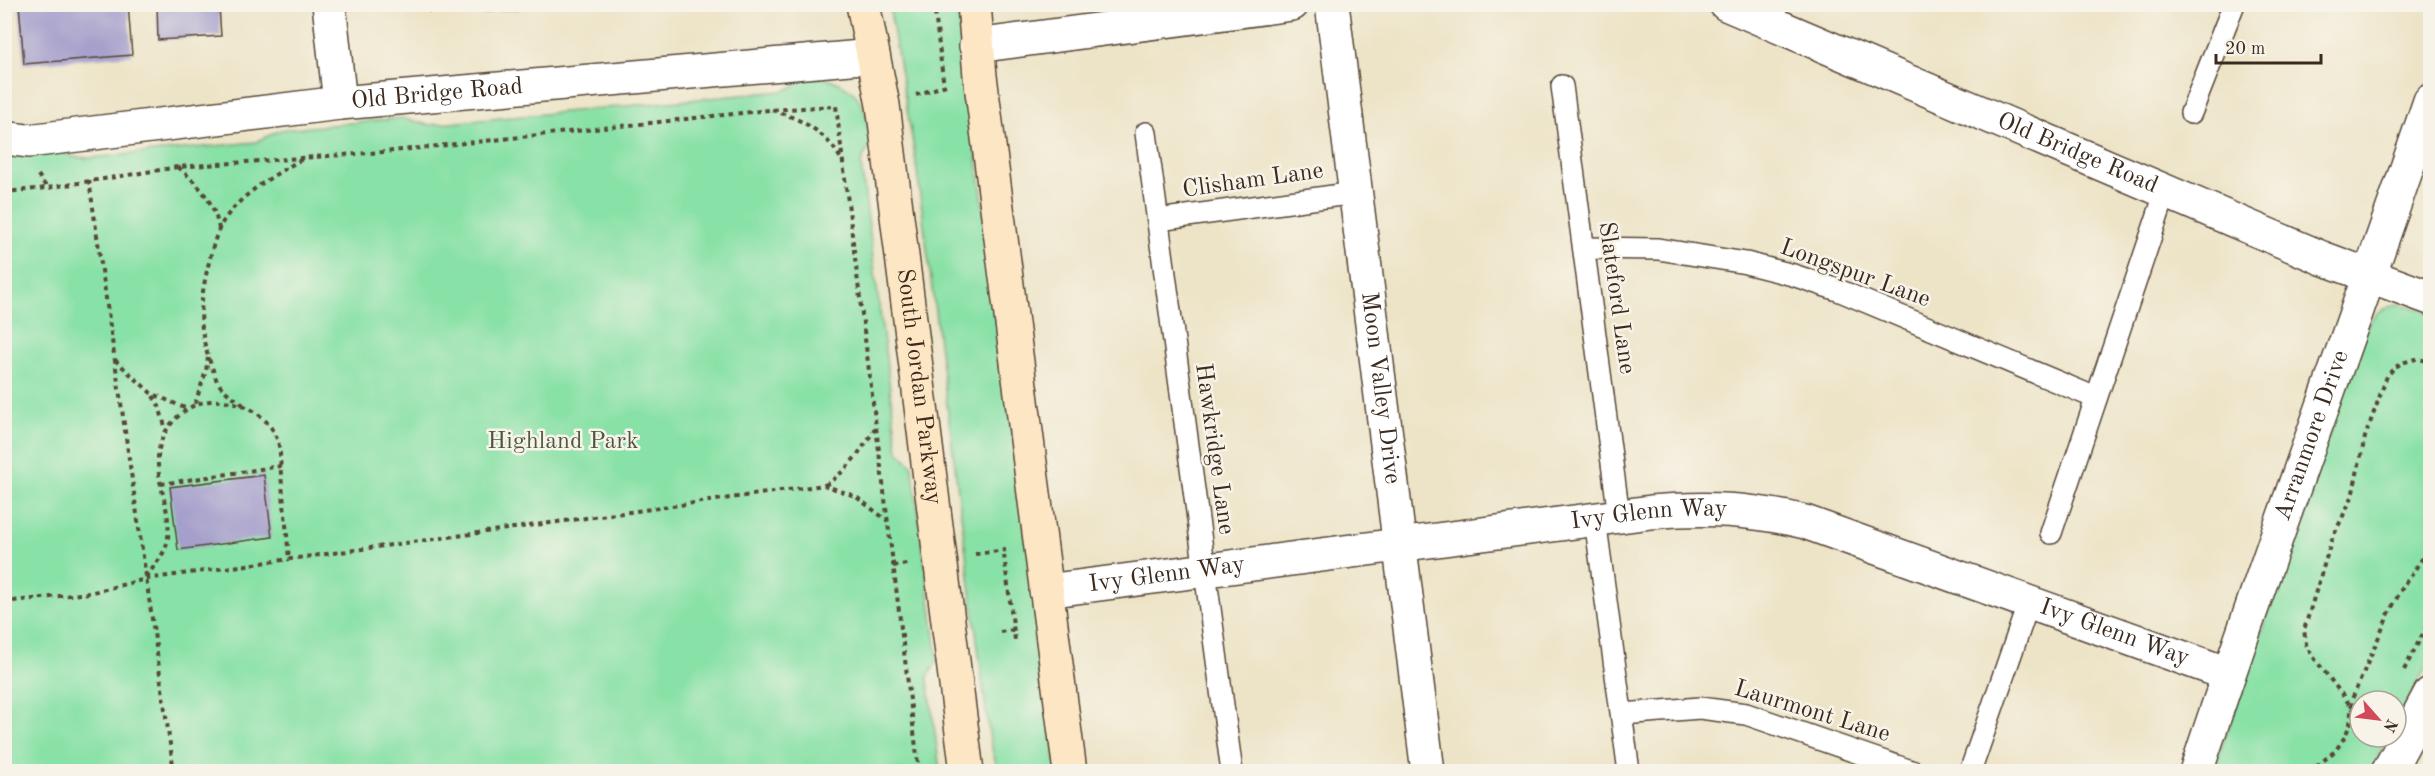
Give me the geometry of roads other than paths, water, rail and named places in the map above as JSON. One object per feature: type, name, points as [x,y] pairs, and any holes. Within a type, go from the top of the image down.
[{"type":"street","points":[[329,4],[340,103]]},
{"type":"street","name":"South Jordan Parkway","points":[[863,4],[890,161],[967,771]]},
{"type":"street","points":[[974,4],[976,46],[1070,771]]},
{"type":"street","points":[[976,46],[1292,4]]},
{"type":"street","name":"Moon Valley Drive","points":[[1332,4],[1428,771]]},
{"type":"street","name":"Old Bridge Road","points":[[1726,4],[2322,258],[2430,298]]},
{"type":"street","name":"Old Bridge Road","points":[[4,138],[28,141],[340,103],[873,56]]},
{"type":"street","name":"Arranmore Drive","points":[[2196,771],[2430,101]]},
{"type":"street","name":"Ivy Glenn Way","points":[[1046,591],[1690,508],[1729,509],[1768,513],[1806,522],[2228,674]]},
{"type":"street","points":[[2388,771],[2430,694]]},
{"type":"lane","points":[[2191,113],[2234,4]]},
{"type":"lane","name":"Slateford Lane","points":[[1562,86],[1584,248],[1622,714],[1629,771]]},
{"type":"lane","name":"Hawkridge Lane","points":[[1146,134],[1232,771]]},
{"type":"lane","points":[[2051,533],[2166,191]]},
{"type":"lane","name":"Clisham Lane","points":[[1158,220],[1355,193]]},
{"type":"lane","name":"Longspur Lane","points":[[1584,248],[1658,249],[1746,263],[1793,275],[1838,290],[2096,398]]},
{"type":"lane","points":[[1970,771],[2029,602]]},
{"type":"lane","name":"Laurmont Lane","points":[[1622,714],[1700,708],[1746,714],[1914,771]]},
{"type":"park label","name":"Highland Park","points":[[563,442]]}]
